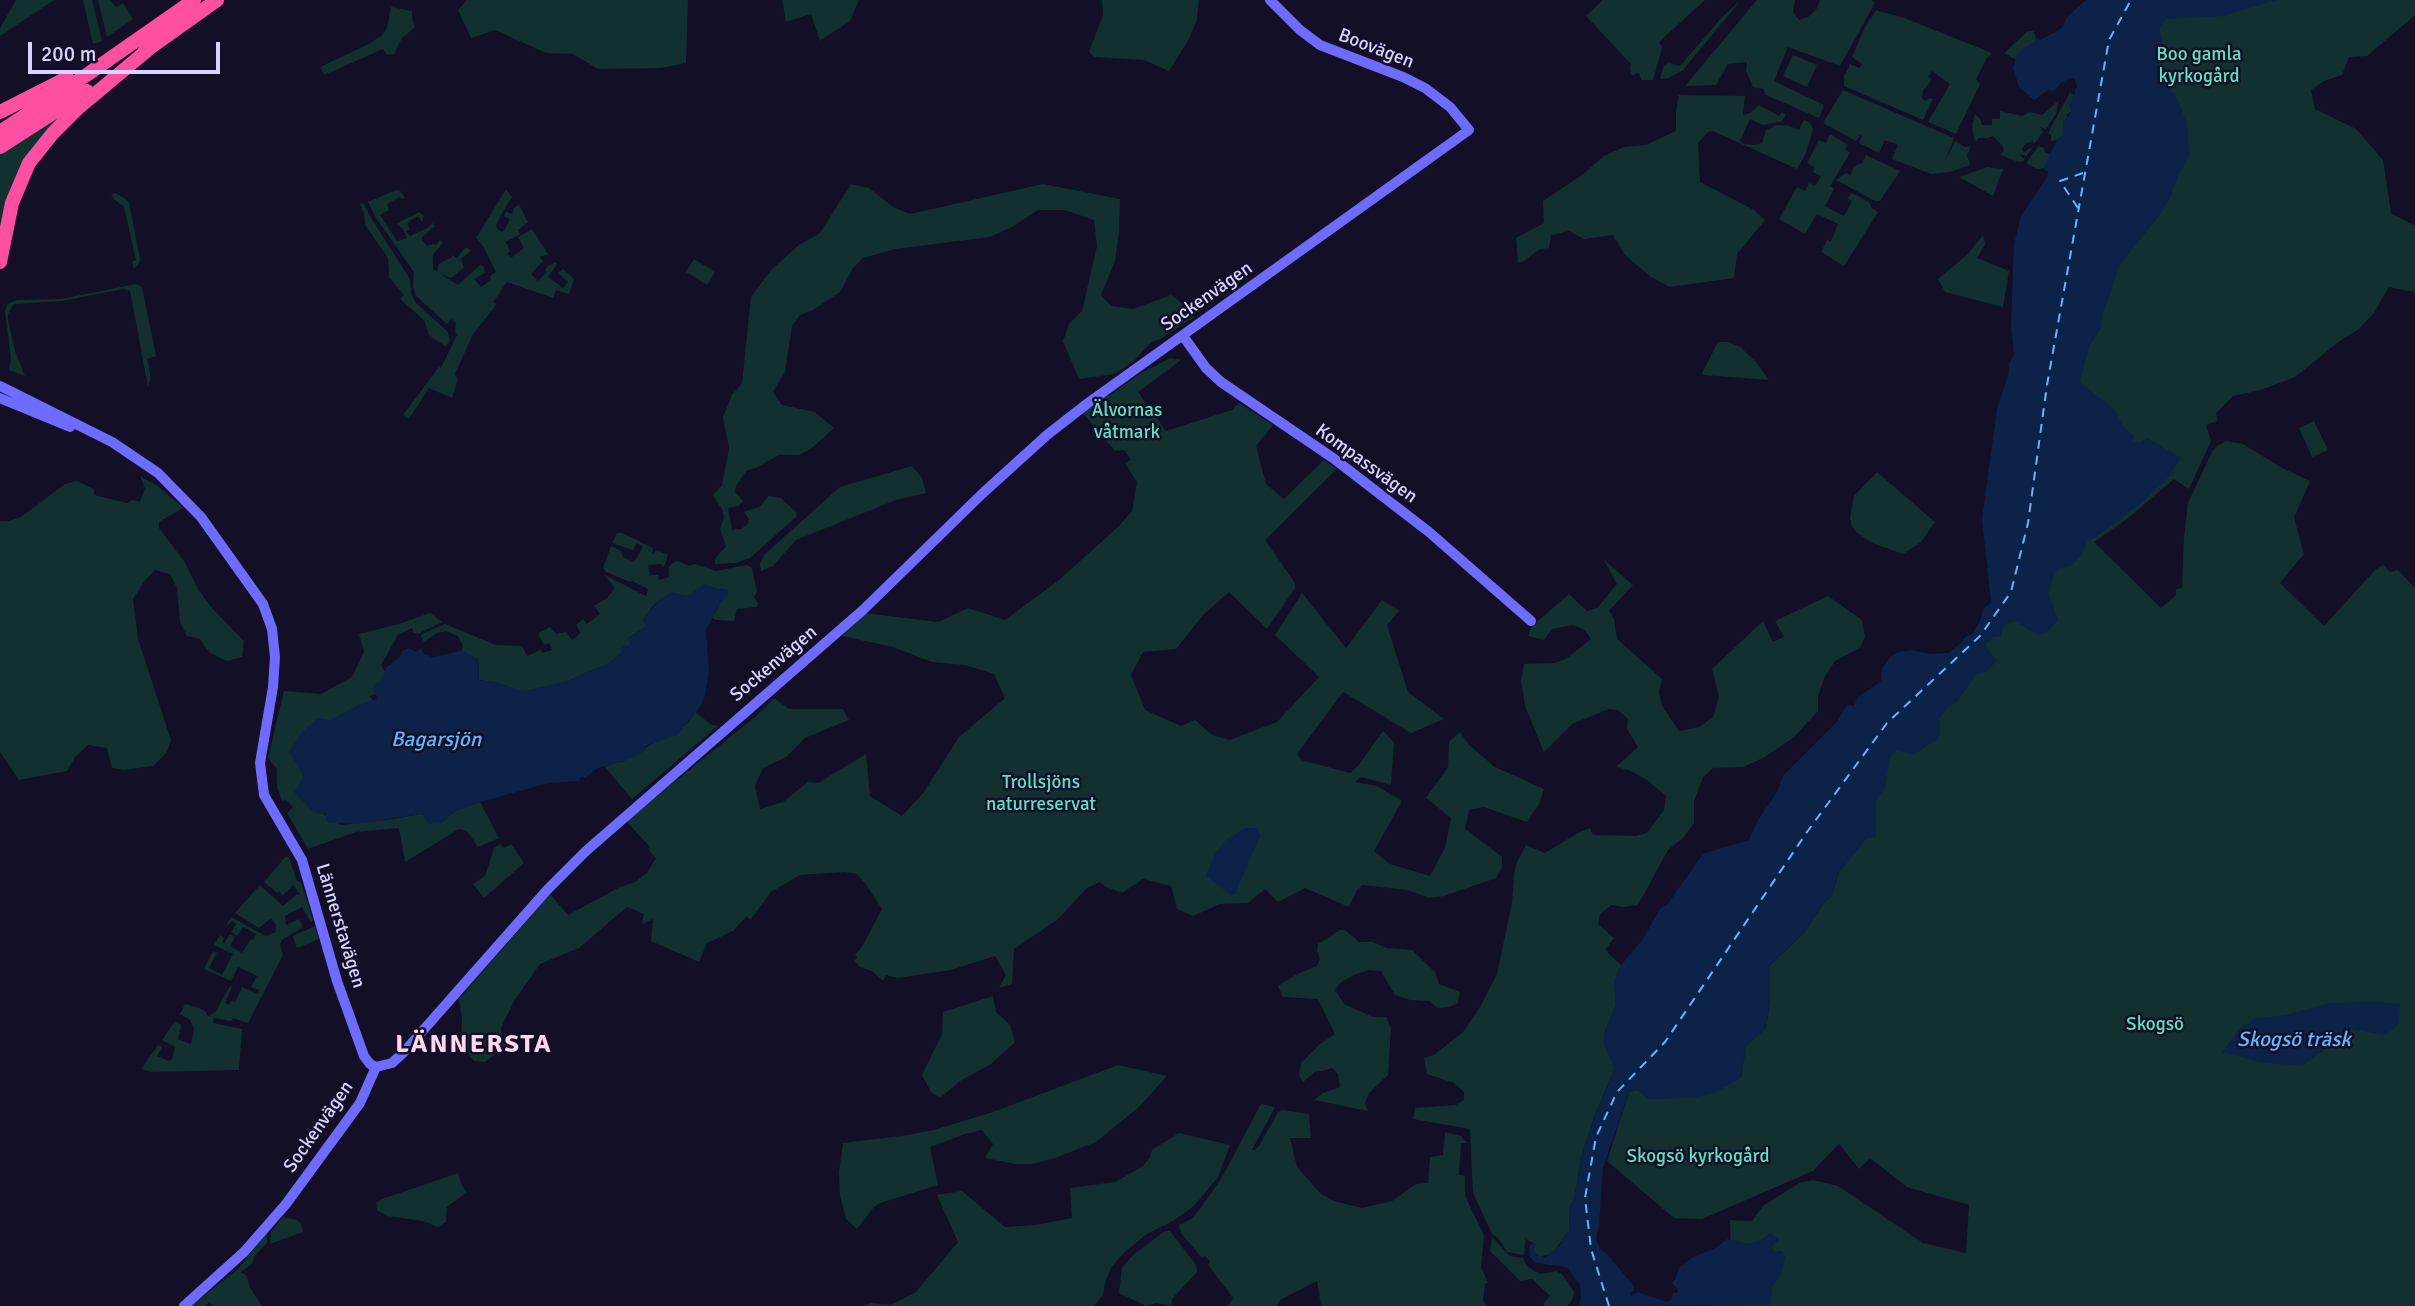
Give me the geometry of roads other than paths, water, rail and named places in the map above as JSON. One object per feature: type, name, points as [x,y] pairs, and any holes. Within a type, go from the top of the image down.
[{"type":"highway","points":[[0,262],[12,203],[29,163],[77,109],[194,0]]},
{"type":"highway","points":[[0,132],[217,0]]},
{"type":"highway","points":[[0,112],[146,43]]},
{"type":"highway","points":[[0,147],[146,43]]},
{"type":"street","name":"Boovägen","points":[[1270,0],[1300,30],[1320,45],[1425,88],[1450,107],[1469,130]]},
{"type":"street","name":"Sockenvägen","points":[[184,1306],[244,1252],[286,1204],[360,1103],[376,1066],[392,1063],[403,1053],[547,890],[586,851],[863,610],[1047,435],[1469,130]]},
{"type":"street","name":"Kompassvägen","points":[[1183,336],[1206,368],[1221,382],[1333,458],[1429,532],[1531,621]]},
{"type":"street","points":[[0,386],[112,442]]},
{"type":"street","points":[[0,398],[112,442]]},
{"type":"street","name":"Lännerstavägen","points":[[112,442],[158,473],[188,501],[242,571],[268,614],[275,665],[260,763],[264,795],[302,860],[337,981],[364,1056],[370,1064],[376,1066]]},
{"type":"water","points":[[2086,0],[2276,0],[2223,16],[2166,19],[2159,28],[2163,43],[2159,59],[2161,76],[2179,102],[2186,122],[2190,156],[2159,216],[2118,267],[2103,311],[2101,328],[2089,347],[2080,382],[2116,411],[2122,425],[2133,435],[2133,441],[2140,443],[2147,438],[2181,458],[2167,479],[2145,500],[2087,542],[2081,556],[2072,565],[2058,569],[2049,594],[2058,620],[2047,633],[2038,635],[2015,621],[2004,625],[2001,636],[1993,637],[1985,646],[1997,661],[1986,672],[1976,674],[1957,702],[1948,707],[1939,719],[1940,733],[1936,740],[1913,755],[1897,750],[1890,757],[1885,788],[1876,801],[1876,837],[1867,838],[1839,872],[1832,896],[1825,901],[1804,933],[1770,965],[1770,1000],[1766,1029],[1746,1046],[1741,1078],[1714,1093],[1691,1098],[1649,1099],[1637,1090],[1629,1092],[1603,1168],[1596,1239],[1600,1249],[1634,1286],[1630,1294],[1632,1296],[1637,1292],[1667,1302],[1671,1300],[1673,1293],[1677,1293],[1678,1290],[1672,1283],[1679,1268],[1693,1257],[1714,1249],[1727,1239],[1748,1244],[1771,1233],[1779,1240],[1771,1247],[1775,1252],[1782,1251],[1785,1258],[1780,1277],[1772,1286],[1770,1305],[1578,1306],[1581,1298],[1580,1285],[1567,1267],[1535,1263],[1530,1257],[1529,1248],[1535,1244],[1533,1252],[1545,1257],[1559,1246],[1569,1229],[1570,1206],[1574,1200],[1581,1158],[1595,1115],[1615,1069],[1604,1044],[1605,1031],[1616,1005],[1614,982],[1621,965],[1643,939],[1661,908],[1667,905],[1705,853],[1749,840],[1758,820],[1777,792],[1783,776],[1836,723],[1848,705],[1854,706],[1858,697],[1881,681],[1882,669],[1891,656],[1912,650],[1932,654],[1948,653],[1972,634],[1981,619],[1983,609],[1991,602],[1982,519],[1997,409],[2014,354],[2011,326],[2014,244],[2021,216],[2047,177],[2048,172],[2044,169],[2046,162],[2057,140],[2063,135],[2063,122],[2072,111],[2070,104],[2077,87],[2075,79],[2070,78],[2054,91],[2048,90],[2034,100],[2019,87],[2013,68],[2017,56],[2025,47],[2035,42],[2036,37],[2040,40],[2057,31],[2067,17]]},
{"type":"water","name":"Bagarsjön","points":[[705,584],[720,590],[727,589],[729,592],[706,630],[709,670],[705,696],[700,707],[677,735],[645,746],[644,751],[633,758],[596,769],[586,777],[581,777],[579,781],[549,783],[480,802],[455,811],[441,823],[429,824],[421,814],[356,824],[326,822],[326,814],[314,813],[294,792],[303,778],[289,752],[301,733],[318,718],[330,720],[360,704],[377,699],[373,686],[380,682],[386,673],[385,668],[400,657],[402,651],[408,648],[416,652],[421,648],[424,654],[432,657],[461,651],[478,659],[479,680],[524,691],[565,682],[610,663],[621,653],[622,647],[631,644],[627,639],[647,626],[642,620],[660,599],[672,593],[687,596]]},
{"type":"water","points":[[1245,828],[1257,828],[1260,836],[1235,894],[1231,895],[1206,876],[1216,852],[1226,840]]},
{"type":"water","name":"Skogsö träsk","points":[[2330,1003],[2400,1004],[2399,1022],[2394,1029],[2384,1035],[2352,1029],[2302,1066],[2259,1062],[2222,1052],[2239,1030],[2254,1019],[2286,1015]]},
{"type":"district","name":"LÄNNERSTA","points":[[474,1045]]},
{"type":"park label","name":"Boo gamla kyrkogård","points":[[2199,66]]},
{"type":"park label","name":"Älvornas våtmark","points":[[1127,422]]},
{"type":"park label","name":"Trollsjöns naturreservat","points":[[1041,794]]},
{"type":"park label","name":"Skogsö","points":[[2155,1025]]},
{"type":"park label","name":"Skogsö kyrkogård","points":[[1698,1157]]}]
